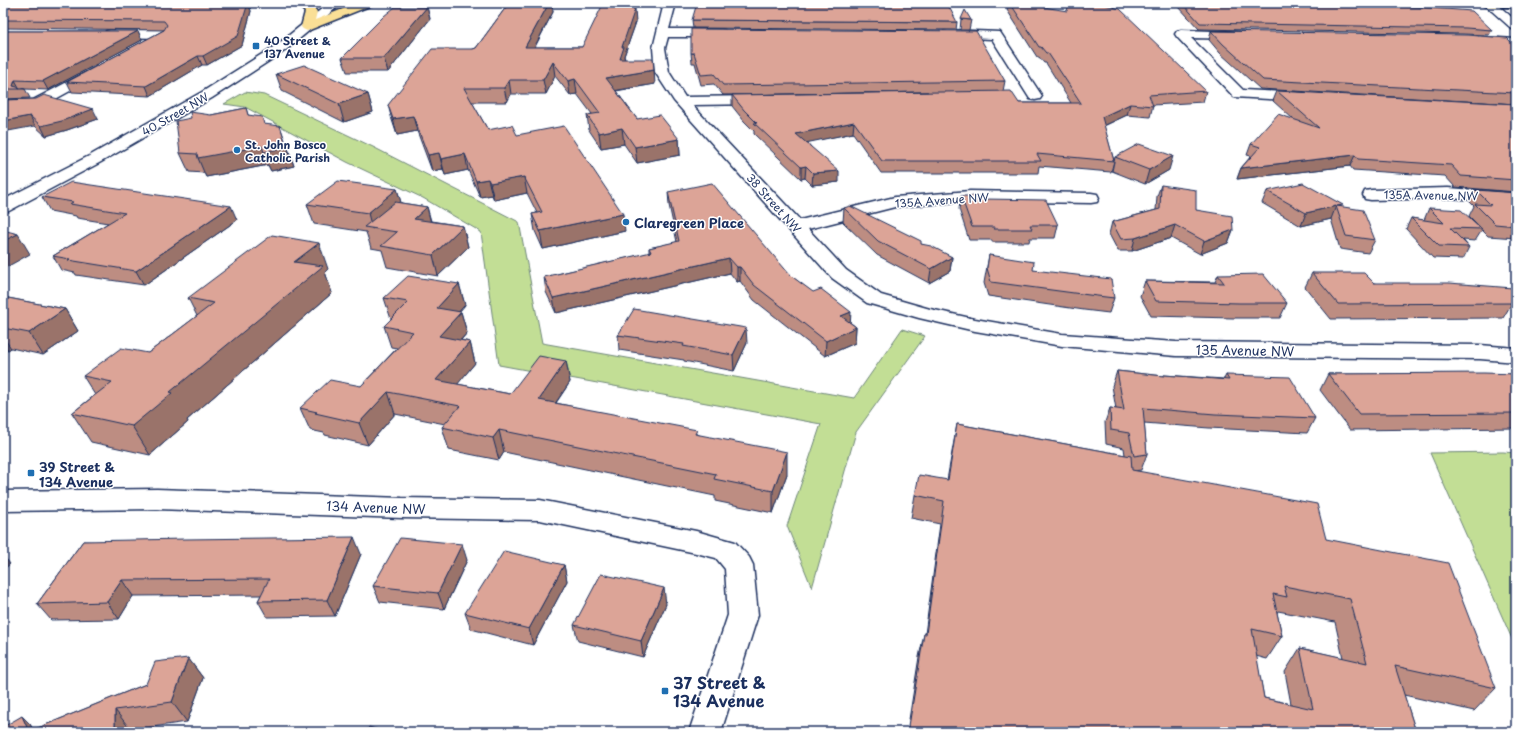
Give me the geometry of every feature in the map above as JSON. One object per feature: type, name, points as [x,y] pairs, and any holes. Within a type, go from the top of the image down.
[{"type":"main road","points":[[301,3],[308,7],[311,12],[307,27]]},
{"type":"main road","points":[[307,27],[368,3]]},
{"type":"main road","points":[[1484,3],[1516,4]]},
{"type":"street","name":"40 Street NW","points":[[3,207],[95,159],[207,95],[270,55],[336,3]]},
{"type":"street","name":"38 Street NW","points":[[670,3],[659,48],[662,72],[681,101],[839,274],[874,298],[926,314],[975,325]]},
{"type":"street","points":[[1489,3],[1516,27]]},
{"type":"street","points":[[663,33],[734,33]]},
{"type":"street","points":[[94,34],[163,34],[143,45]]},
{"type":"street","points":[[932,34],[996,35],[1035,96],[1019,96]]},
{"type":"street","points":[[1251,36],[1181,34],[1239,94],[1318,98]]},
{"type":"street","points":[[1471,40],[1516,43]]},
{"type":"street","points":[[3,104],[36,104],[110,64]]},
{"type":"street","points":[[681,101],[775,99]]},
{"type":"street","name":"135A Avenue NW","points":[[1371,195],[1448,193],[1516,198]]},
{"type":"street","name":"135A Avenue NW","points":[[795,227],[895,202],[970,196],[1091,198]]},
{"type":"street","name":"135 Avenue NW","points":[[975,325],[1062,340],[1176,349],[1480,352],[1516,354]]},
{"type":"street","name":"134 Avenue NW","points":[[3,501],[157,498],[402,508],[540,510],[696,542],[725,550],[739,565],[743,615],[705,732]]},
{"type":"green space","points":[[245,92],[264,95],[373,147],[519,222],[542,343],[854,398],[902,329],[925,336],[856,432],[812,588],[787,526],[821,424],[499,365],[481,232],[423,198],[347,162],[245,107],[224,104]]},
{"type":"green space","points":[[1430,453],[1516,453],[1516,648]]},
{"type":"building","points":[[3,3],[248,3],[238,36],[203,56],[198,56],[146,86],[67,82],[164,30],[167,25],[164,21],[3,20]]},
{"type":"building","points":[[509,3],[549,3],[525,47],[582,47],[602,6],[634,6],[633,9],[635,9],[622,47],[624,47],[620,59],[653,59],[654,70],[606,78],[637,119],[660,115],[679,139],[635,147],[622,128],[599,133],[587,115],[600,113],[575,79],[568,81],[553,62],[543,80],[509,80],[504,88],[464,88],[488,130],[512,125],[517,135],[564,126],[623,214],[540,231],[532,214],[542,212],[524,177],[490,183],[488,179],[476,181],[465,154],[441,159],[439,153],[428,155],[413,116],[393,119],[388,105],[432,49],[476,48]]},
{"type":"building","points":[[697,3],[947,3],[957,22],[692,20]]},
{"type":"building","points":[[1010,3],[1021,3],[1067,11],[1069,3],[1099,3],[1120,9],[1206,91],[1149,95],[1153,106],[1130,104],[1102,117],[1114,161],[1037,154],[1041,161],[882,161],[854,122],[796,134],[839,171],[813,173],[806,166],[801,167],[754,123],[757,123],[732,95],[1011,91],[1019,103],[1081,103],[1048,53],[1039,47]]},
{"type":"building","points":[[1182,3],[1262,3],[1417,7],[1472,11],[1492,30],[1466,28],[1200,23]]},
{"type":"building","points":[[395,7],[427,7],[384,58],[342,58],[384,16]]},
{"type":"building","points":[[965,10],[971,20],[961,19]]},
{"type":"building","points":[[691,29],[976,31],[1005,81],[723,85],[714,74],[701,75],[694,53],[691,53]]},
{"type":"building","points":[[3,31],[138,31],[43,81],[15,80],[13,86],[25,89],[3,89]]},
{"type":"building","points":[[1211,31],[1467,35],[1507,38],[1516,47],[1516,93],[1263,80],[1223,44]]},
{"type":"building","points":[[304,65],[368,94],[339,104],[276,74]]},
{"type":"building","points":[[1277,91],[1516,104],[1516,180],[1461,176],[1451,165],[1358,159],[1355,155],[1241,168],[1260,147],[1251,144],[1278,114],[1319,128]]},
{"type":"building","points":[[44,95],[93,109],[62,121],[41,126],[30,116],[3,121],[3,100],[36,99]]},
{"type":"building","points":[[246,108],[248,115],[262,117],[264,124],[280,126],[287,147],[264,152],[262,146],[198,158],[197,154],[180,153],[176,121],[191,118],[190,112],[211,115]]},
{"type":"building","points":[[1139,144],[1173,156],[1149,170],[1115,157]]},
{"type":"building","points":[[338,181],[397,189],[368,213],[307,204]]},
{"type":"building","points":[[71,182],[231,206],[136,271],[68,260],[70,259],[53,256],[125,213],[70,204],[73,202],[42,197]]},
{"type":"building","points":[[712,183],[790,275],[813,292],[821,289],[851,312],[841,316],[856,327],[826,341],[754,285],[740,267],[737,267],[729,258],[553,298],[544,277],[651,252],[649,248],[679,241],[668,192]]},
{"type":"building","points":[[1303,183],[1343,205],[1337,206],[1363,210],[1375,240],[1346,236],[1336,206],[1306,213],[1267,191]]},
{"type":"building","points":[[1161,185],[1196,190],[1196,210],[1232,216],[1233,230],[1204,241],[1175,225],[1135,238],[1121,239],[1112,222],[1160,209]]},
{"type":"building","points":[[1476,190],[1516,193],[1516,226],[1495,224],[1475,204],[1491,205]]},
{"type":"building","points":[[961,196],[982,196],[983,199],[1046,200],[1058,225],[1030,225],[1032,229],[994,229],[995,227],[972,227]]},
{"type":"building","points":[[395,202],[427,207],[414,219],[463,226],[433,255],[381,246],[397,232],[364,227]]},
{"type":"building","points":[[850,206],[921,241],[921,244],[931,246],[952,257],[931,269],[878,241],[844,208]]},
{"type":"building","points":[[1429,208],[1461,210],[1482,229],[1450,228],[1469,247],[1439,246],[1411,218],[1444,223]]},
{"type":"building","points":[[3,230],[18,234],[3,241]]},
{"type":"building","points":[[272,235],[319,243],[294,262],[323,266],[170,392],[172,393],[132,426],[72,413],[112,382],[83,376],[121,348],[148,353],[214,303],[188,298]]},
{"type":"building","points":[[989,255],[1034,262],[1033,270],[1111,279],[1114,298],[991,282],[987,268]]},
{"type":"building","points":[[1312,273],[1364,273],[1374,283],[1449,283],[1513,288],[1512,303],[1338,304]]},
{"type":"building","points":[[1263,274],[1287,303],[1156,301],[1145,281],[1224,283],[1218,275]]},
{"type":"building","points":[[408,276],[459,284],[437,308],[461,312],[439,336],[470,342],[436,380],[510,394],[539,356],[566,361],[539,400],[697,430],[695,434],[787,452],[773,491],[714,479],[716,474],[499,430],[493,438],[442,427],[460,406],[388,392],[359,423],[300,408],[330,380],[361,386],[413,332],[384,326],[408,302],[384,298]]},
{"type":"building","points":[[3,297],[65,309],[29,333],[3,328]]},
{"type":"building","points":[[634,309],[746,328],[733,355],[683,346],[684,344],[618,335]]},
{"type":"building","points":[[1117,371],[1164,376],[1229,380],[1226,375],[1290,377],[1315,418],[1215,414],[1143,408],[1147,454],[1134,456],[1129,433],[1111,430],[1110,408],[1124,410]]},
{"type":"building","points":[[1328,374],[1516,374],[1516,413],[1359,414]]},
{"type":"building","points":[[957,424],[1131,456],[1132,470],[1317,504],[1326,539],[1448,563],[1496,688],[1395,666],[1416,732],[908,732],[924,634],[926,634],[944,501],[915,495],[919,475],[948,480]],"holes":[[[1284,586],[1350,599],[1367,663],[1300,648],[1313,709],[1264,698],[1252,629],[1282,636],[1273,594],[1287,597]]]},
{"type":"building","points":[[354,537],[327,600],[258,601],[269,579],[122,580],[107,602],[37,604],[83,541]]},
{"type":"building","points":[[400,538],[462,544],[438,593],[373,586]]},
{"type":"building","points":[[504,551],[564,565],[529,629],[465,613]]},
{"type":"building","points":[[601,574],[664,588],[641,641],[574,625]]},
{"type":"building","points":[[188,658],[172,702],[115,710],[115,732],[28,732],[146,684],[155,662]]},
{"type":"building","points":[[22,716],[29,732],[3,732],[3,727]]},
{"type":"building","points":[[369,727],[386,732],[366,732]]},
{"type":"place","name":"40 Street & 137 Avenue","points":[[256,46]]},
{"type":"place","name":"St. John Bosco Catholic Parish","points":[[237,150]]},
{"type":"place","name":"Claregreen Place","points":[[626,222]]},
{"type":"place","name":"39 Street & 134 Avenue","points":[[31,473]]},
{"type":"place","name":"37 Street & 134 Avenue","points":[[665,691]]}]
